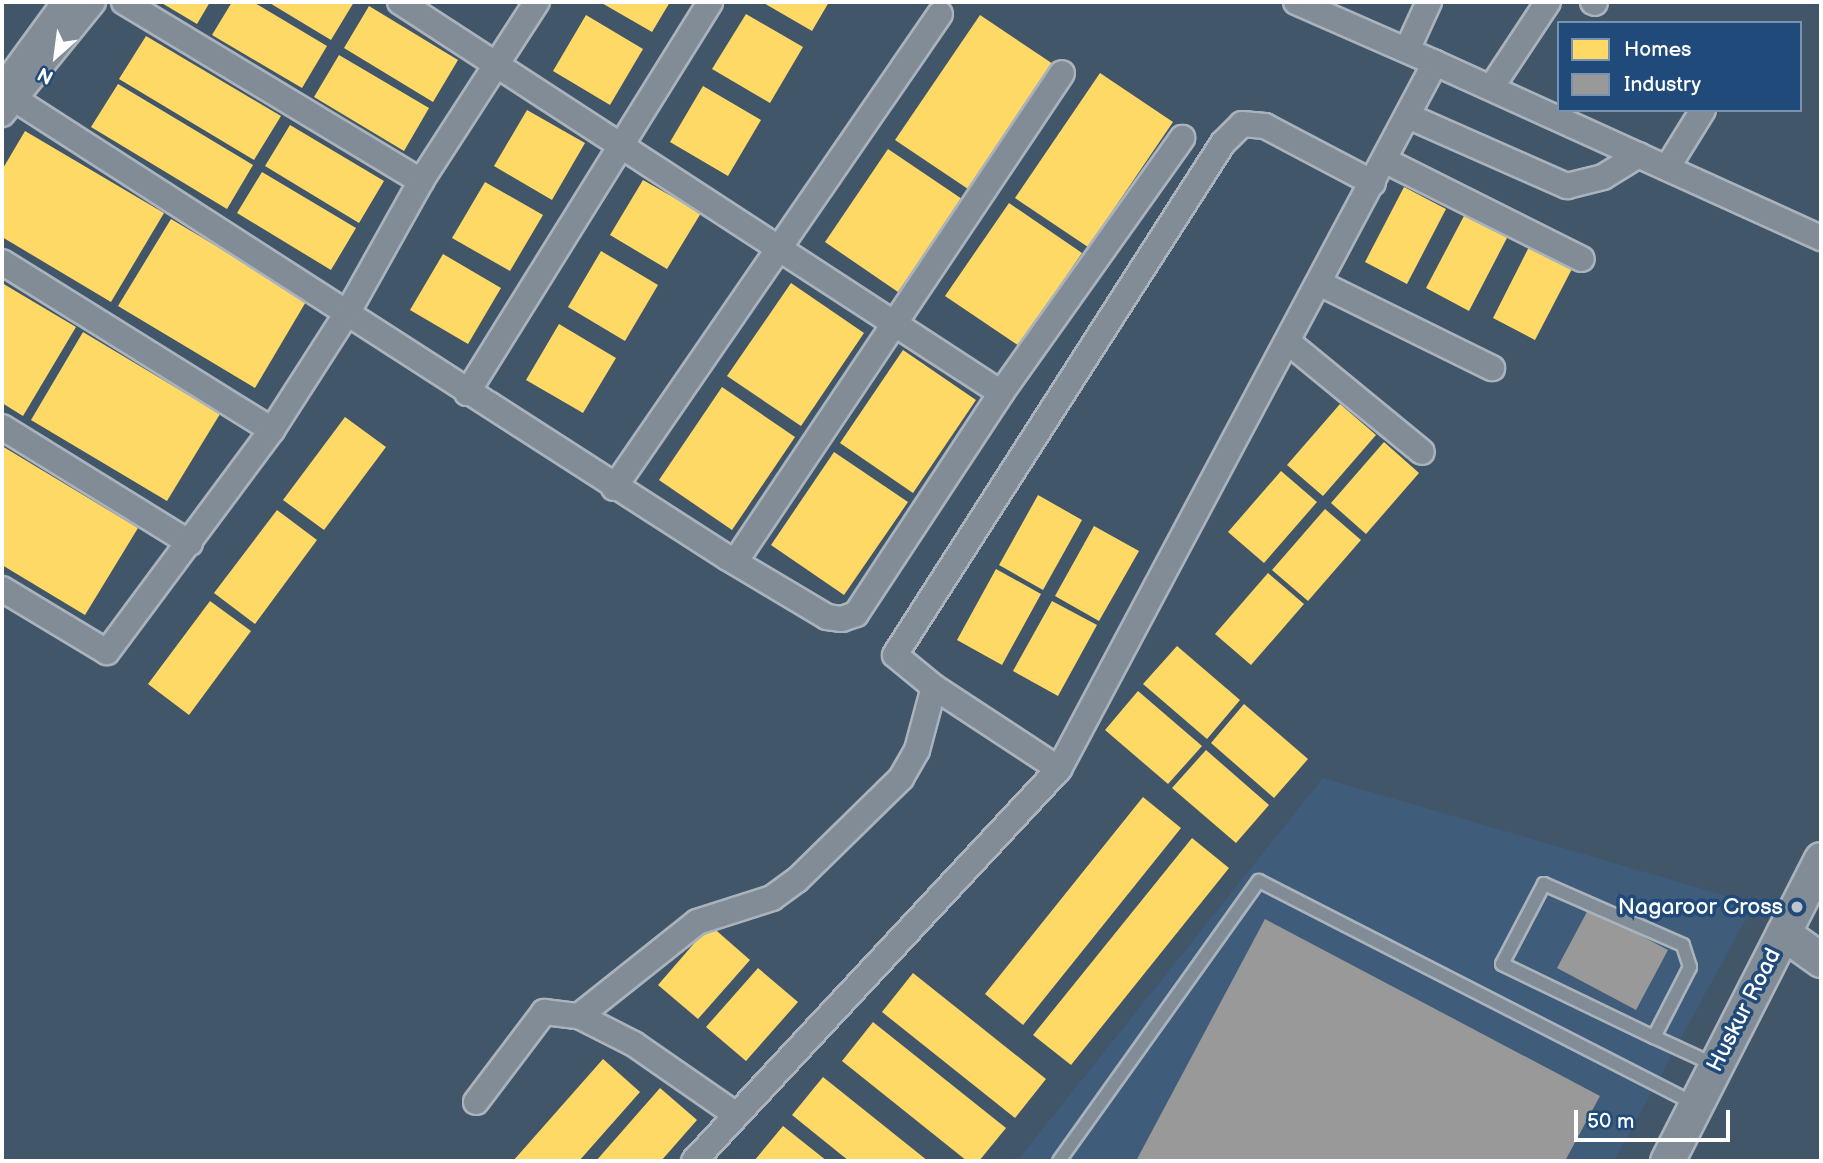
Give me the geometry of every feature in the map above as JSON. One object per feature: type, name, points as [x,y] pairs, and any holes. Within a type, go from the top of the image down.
[{"type":"street","points":[[6,100],[65,2]]},
{"type":"street","points":[[6,100],[93,2]]},
{"type":"street","points":[[124,2],[421,181]]},
{"type":"street","points":[[400,2],[621,142],[1001,393]]},
{"type":"street","points":[[2,589],[107,652],[272,430],[349,310],[421,181],[537,2]]},
{"type":"street","points":[[467,393],[710,2]]},
{"type":"street","points":[[1296,2],[1491,88],[1557,110]]},
{"type":"street","points":[[1407,50],[1429,2]]},
{"type":"street","points":[[1491,88],[1548,2]]},
{"type":"street","points":[[614,488],[940,14]]},
{"type":"street","points":[[694,1161],[734,1114],[1059,769],[1436,63]]},
{"type":"street","points":[[735,562],[1062,73]]},
{"type":"street","points":[[6,100],[349,310],[467,393],[614,488],[827,617],[842,619],[856,614],[1001,393],[1182,138]]},
{"type":"street","points":[[1563,112],[1584,119],[1639,155],[1821,239]]},
{"type":"street","points":[[1667,168],[1702,112]]},
{"type":"street","points":[[1408,116],[1567,186],[1603,177],[1639,155]]},
{"type":"street","points":[[1059,769],[934,687],[895,655],[1223,142],[1242,124],[1265,126],[1373,183]]},
{"type":"street","points":[[1384,160],[1582,259]]},
{"type":"street","points":[[2,262],[272,430]]},
{"type":"street","points":[[1319,283],[1492,369]]},
{"type":"street","points":[[1288,342],[1422,452]]},
{"type":"street","points":[[2,427],[190,543]]},
{"type":"street","points":[[579,1016],[698,922],[765,901],[797,880],[901,778],[916,750],[934,687]]},
{"type":"street","name":"Huskur Road","points":[[1667,1161],[1821,859]]},
{"type":"street","points":[[1783,933],[1821,960]]},
{"type":"street","points":[[476,1102],[544,1012],[579,1016],[634,1044],[734,1114]]},
{"type":"lane","points":[[1059,1161],[1259,881],[1696,1105]]},
{"type":"lane","points":[[1654,1037],[1690,967],[1683,945],[1544,884],[1502,964],[1654,1037],[1715,1065]]},
{"type":"shaded area","points":[[1323,778],[1754,904],[1614,1161],[1017,1161]]},
{"type":"building: Homes","points":[[160,2],[210,2],[197,24]]},
{"type":"building: Homes","points":[[232,2],[253,2],[327,46],[302,88],[212,35]]},
{"type":"building: Homes","points":[[268,2],[354,2],[331,40]]},
{"type":"building: Homes","points":[[600,2],[670,2],[652,32]]},
{"type":"building: Homes","points":[[762,2],[829,2],[812,31]]},
{"type":"building: Homes","points":[[369,6],[458,60],[433,102],[344,48]]},
{"type":"building: Homes","points":[[746,14],[803,47],[770,103],[712,69]]},
{"type":"building: Homes","points":[[586,15],[643,49],[610,105],[553,71]]},
{"type":"building: Homes","points":[[980,15],[1053,64],[968,189],[895,140]]},
{"type":"building: Homes","points":[[146,36],[281,116],[254,160],[119,79]]},
{"type":"building: Homes","points":[[339,55],[429,108],[404,151],[314,97]]},
{"type":"building: Homes","points":[[1100,73],[1173,122],[1088,247],[1015,198]]},
{"type":"building: Homes","points":[[118,84],[253,165],[227,209],[91,127]]},
{"type":"building: Homes","points":[[703,86],[761,120],[728,176],[670,142]]},
{"type":"building: Homes","points":[[527,110],[585,143],[552,200],[494,166]]},
{"type":"building: Homes","points":[[290,125],[384,181],[359,223],[265,166]]},
{"type":"building: Homes","points":[[25,131],[164,213],[111,302],[2,237],[2,170]]},
{"type":"building: Homes","points":[[888,149],[962,199],[898,292],[825,242]]},
{"type":"building: Homes","points":[[262,172],[356,228],[331,270],[237,213]]},
{"type":"building: Homes","points":[[643,180],[701,213],[667,269],[610,235]]},
{"type":"building: Homes","points":[[485,182],[543,215],[510,271],[452,238]]},
{"type":"building: Homes","points":[[1404,187],[1446,209],[1407,284],[1365,262]]},
{"type":"building: Homes","points":[[1009,203],[1082,253],[1019,346],[945,296]]},
{"type":"building: Homes","points":[[1465,214],[1508,236],[1469,311],[1426,288]]},
{"type":"building: Homes","points":[[171,219],[307,300],[255,388],[118,306]]},
{"type":"building: Homes","points":[[1531,243],[1574,265],[1535,340],[1493,318]]},
{"type":"building: Homes","points":[[601,251],[658,285],[625,341],[568,307]]},
{"type":"building: Homes","points":[[443,254],[501,288],[468,344],[410,310]]},
{"type":"building: Homes","points":[[2,283],[76,327],[23,416],[2,403]]},
{"type":"building: Homes","points":[[791,283],[864,333],[801,426],[727,376]]},
{"type":"building: Homes","points":[[559,324],[616,358],[583,413],[526,380]]},
{"type":"building: Homes","points":[[83,332],[220,414],[167,501],[31,420]]},
{"type":"building: Homes","points":[[903,350],[976,400],[913,493],[840,443]]},
{"type":"building: Homes","points":[[722,387],[795,437],[732,530],[659,480]]},
{"type":"building: Homes","points":[[1340,404],[1376,435],[1323,496],[1287,465]]},
{"type":"building: Homes","points":[[345,417],[386,447],[324,530],[283,500]]},
{"type":"building: Homes","points":[[1384,442],[1419,473],[1366,534],[1331,503]]},
{"type":"building: Homes","points":[[2,446],[138,528],[85,615],[2,565]]},
{"type":"building: Homes","points":[[834,452],[908,502],[844,595],[771,545]]},
{"type":"building: Homes","points":[[1281,471],[1317,502],[1264,563],[1228,532]]},
{"type":"building: Homes","points":[[1038,495],[1082,520],[1043,590],[999,565]]},
{"type":"building: Homes","points":[[1325,509],[1361,540],[1308,601],[1272,570]]},
{"type":"building: Homes","points":[[277,510],[317,540],[255,624],[214,593]]},
{"type":"building: Homes","points":[[1094,526],[1139,551],[1099,621],[1055,596]]},
{"type":"building: Homes","points":[[996,569],[1041,594],[1002,665],[957,640]]},
{"type":"building: Homes","points":[[1268,573],[1304,604],[1251,665],[1215,634]]},
{"type":"building: Homes","points":[[210,601],[251,631],[189,715],[148,684]]},
{"type":"building: Homes","points":[[1052,601],[1097,625],[1058,696],[1013,671]]},
{"type":"building: Homes","points":[[1177,646],[1240,700],[1207,739],[1143,684]]},
{"type":"building: Homes","points":[[1138,691],[1202,746],[1168,784],[1105,730]]},
{"type":"building: Homes","points":[[1244,704],[1308,759],[1274,798],[1211,743]]},
{"type":"building: Homes","points":[[1206,750],[1269,805],[1236,843],[1172,788]]},
{"type":"building: Homes","points":[[1143,797],[1181,828],[1023,1025],[985,994]]},
{"type":"building: Homes","points":[[1192,838],[1229,868],[1071,1065],[1033,1035]]},
{"type":"building: Homes","points":[[710,925],[750,960],[698,1019],[658,985]]},
{"type":"building: Homes","points":[[758,968],[798,1002],[746,1061],[706,1027]]},
{"type":"building: Homes","points":[[913,973],[1046,1079],[1015,1118],[882,1012]]},
{"type":"building: Homes","points":[[873,1022],[1006,1128],[979,1161],[967,1161],[842,1061]]},
{"type":"building: Homes","points":[[603,1059],[640,1092],[579,1161],[513,1161]]},
{"type":"building: Homes","points":[[823,1077],[928,1161],[849,1161],[792,1115]]},
{"type":"building: Homes","points":[[660,1088],[697,1120],[661,1161],[596,1161]]},
{"type":"building: Homes","points":[[783,1126],[827,1161],[754,1161]]},
{"type":"building: Industry","points":[[1589,908],[1668,950],[1636,1010],[1557,968]]},
{"type":"building: Industry","points":[[1265,919],[1600,1096],[1565,1161],[1136,1161]]},
{"type":"place","name":"Nagaroor Cross","points":[[1797,907]]}]
